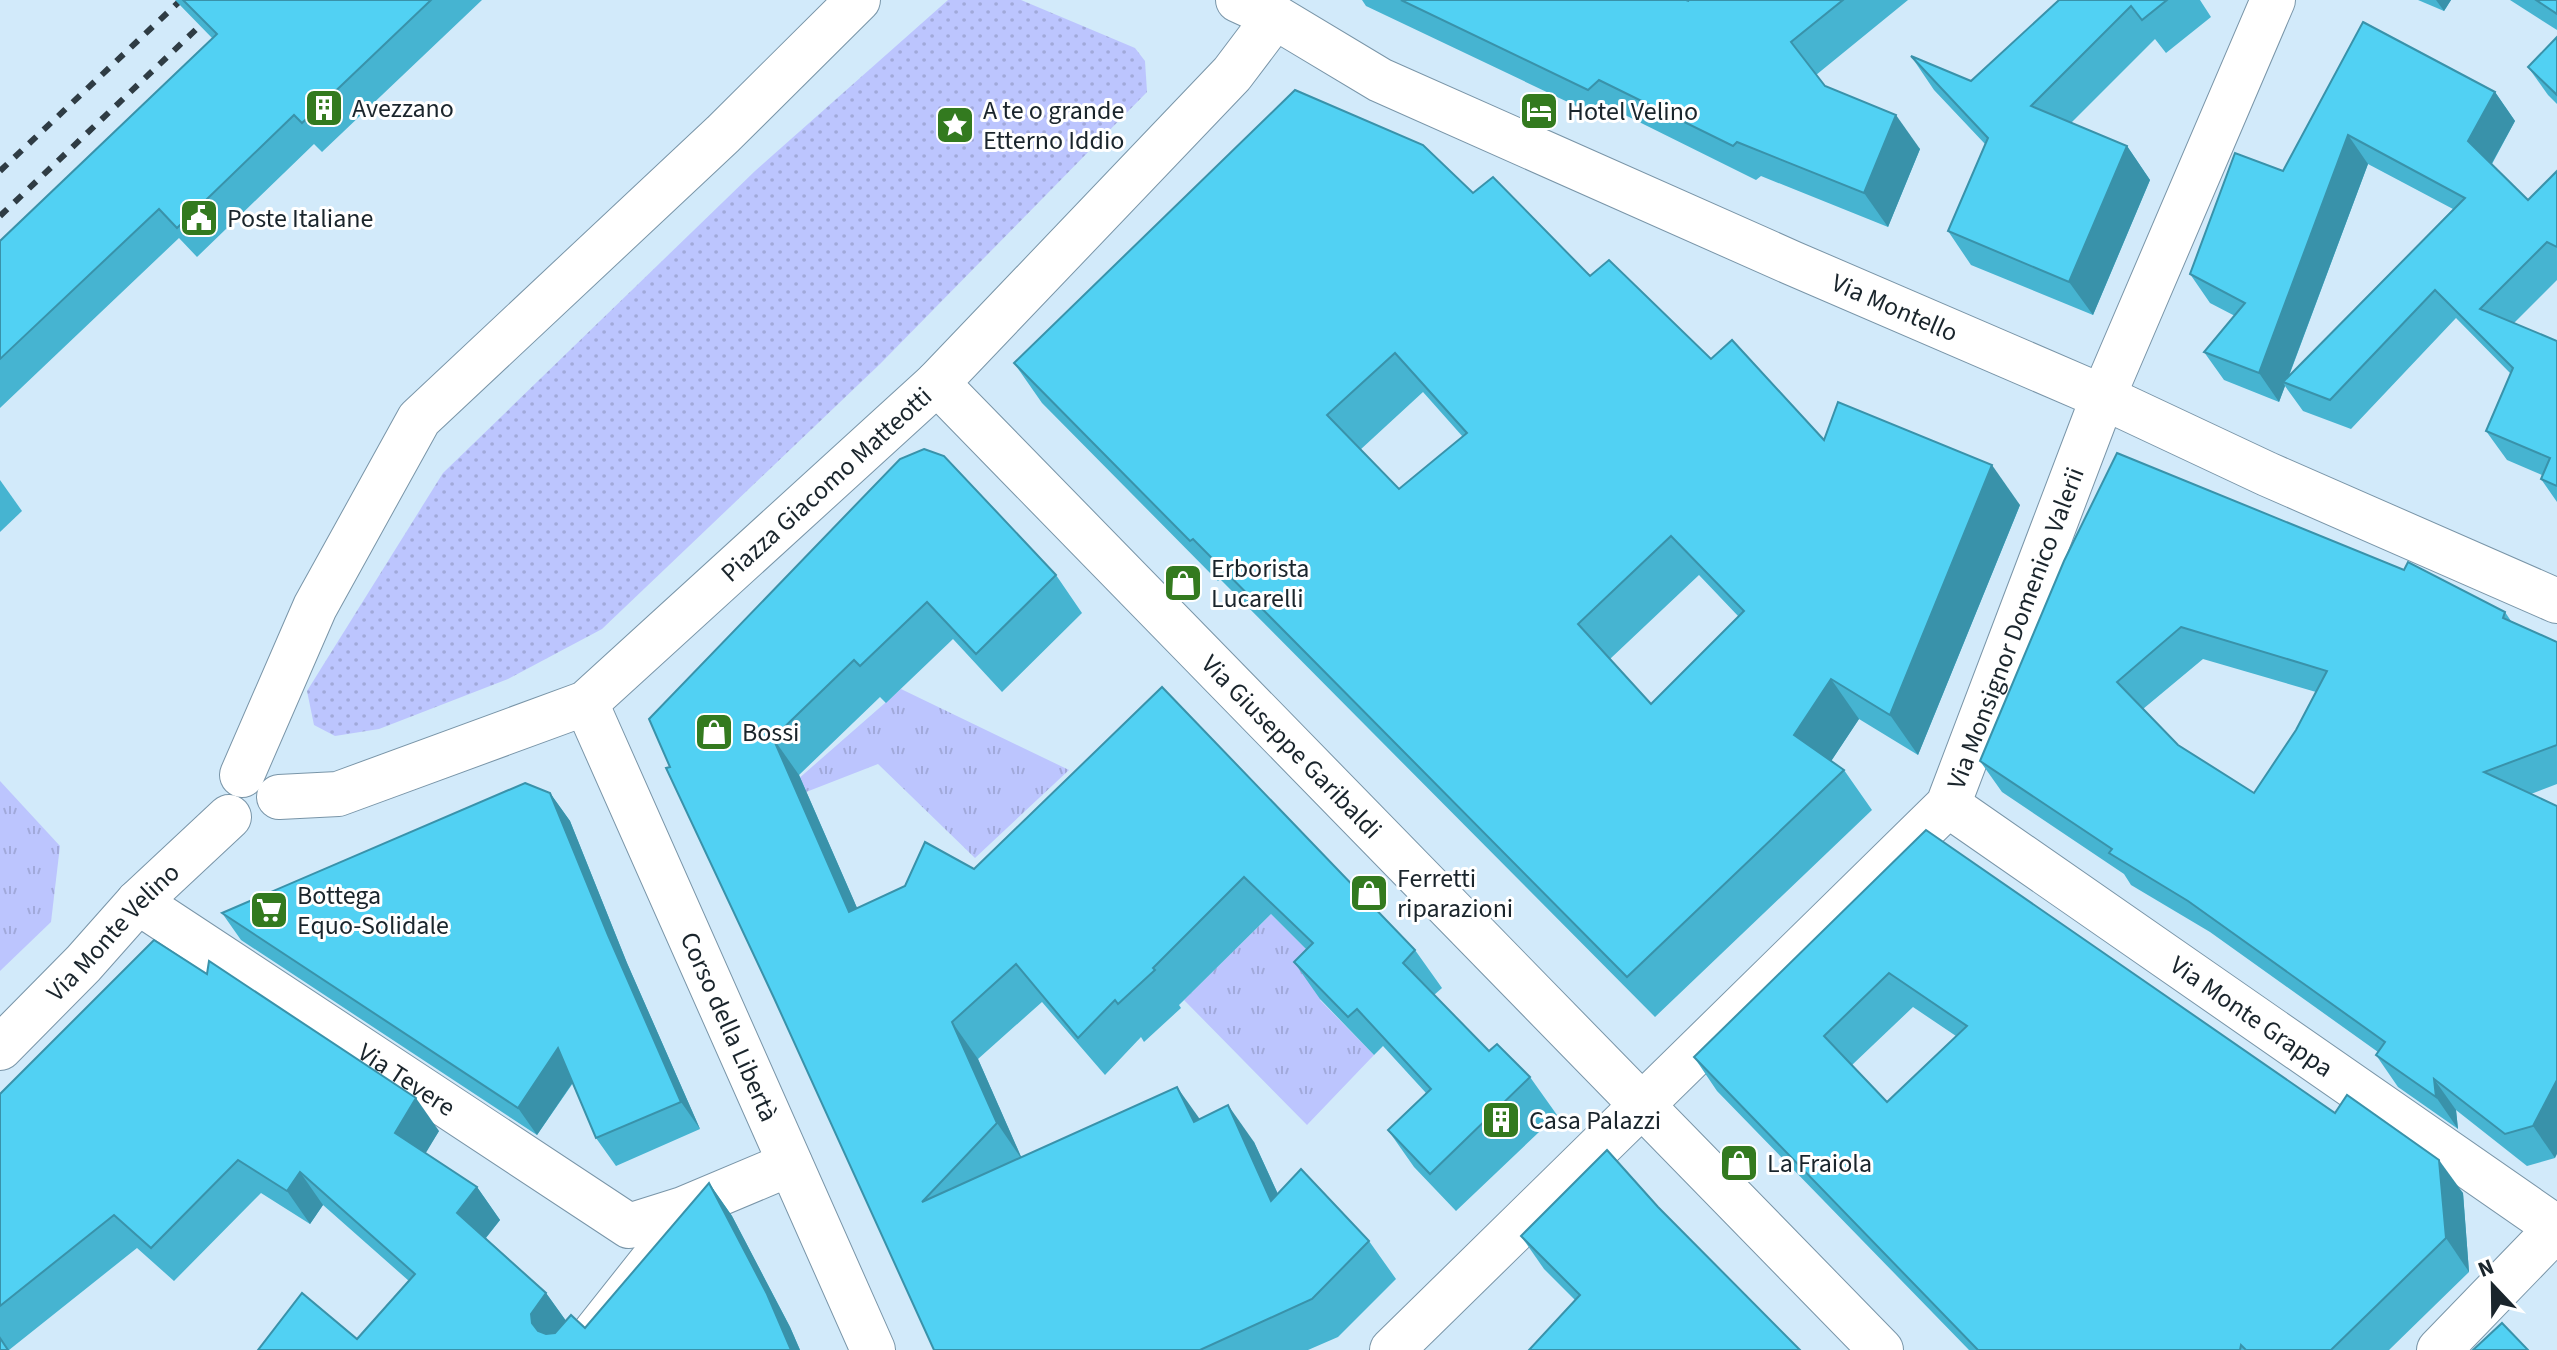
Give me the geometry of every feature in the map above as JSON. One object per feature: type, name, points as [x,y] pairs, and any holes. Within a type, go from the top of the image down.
[{"type":"street","points":[[242,775],[315,607],[419,419],[723,134],[858,0]]},
{"type":"street","name":"Via Monsignor Domenico Valerii","points":[[1392,1350],[1948,805],[2103,397],[2273,0]]},
{"type":"street","name":"Via Montello","points":[[1265,6],[1380,80],[2103,397],[2267,474],[2557,601]]},
{"type":"street","name":"Piazza Giacomo Matteotti","points":[[279,797],[338,794],[586,703],[937,383],[1232,74],[1265,6]]},
{"type":"street","name":"Via Giuseppe Garibaldi","points":[[937,383],[1881,1350]]},
{"type":"street","name":"Corso della Libertà","points":[[586,703],[873,1350]]},
{"type":"street","points":[[242,775],[265,776],[277,789],[276,815],[262,827],[244,828],[229,817],[225,791],[242,775]]},
{"type":"street","name":"Via Monte Grappa","points":[[1948,805],[2557,1228]]},
{"type":"street","name":"Via Monte Velino","points":[[0,1048],[83,964],[138,902],[229,817]]},
{"type":"street","name":"Via Tevere","points":[[138,902],[629,1226],[683,1209],[790,1164]]},
{"type":"street","points":[[2439,1350],[2557,1228]]},
{"type":"lane","name":"Via Tevere","points":[[571,1350],[683,1209]]},
{"type":"green space","points":[[948,0],[1021,0],[1135,48],[1145,61],[1147,92],[880,364],[602,629],[508,679],[379,729],[335,736],[314,725],[307,691],[443,473],[755,171]]},
{"type":"green space","points":[[901,689],[1069,770],[975,858],[878,764],[765,808]]},
{"type":"green space","points":[[0,781],[60,846],[51,922],[0,971]]},
{"type":"green space","points":[[1271,914],[1338,981],[1320,1000],[1374,1055],[1307,1125],[1184,1000]]},
{"type":"building","points":[[183,0],[431,0],[302,123],[294,115],[177,228],[159,209],[0,359],[0,241],[217,34]]},
{"type":"building","points":[[1401,0],[1843,0],[1791,42],[1825,86],[1896,115],[1864,193],[1737,142],[1733,146],[1599,80],[1588,90]]},
{"type":"building","points":[[2059,0],[2167,0],[2142,20],[2131,6],[2031,106],[2127,146],[2069,282],[1948,231],[1988,138],[1911,56],[1971,81]]},
{"type":"building","points":[[2536,0],[2557,0],[2557,14]]},
{"type":"building","points":[[2363,22],[2495,92],[2468,141],[2528,200],[2557,171],[2557,247],[2547,242],[2480,309],[2557,341],[2557,486],[2541,479],[2550,458],[2486,431],[2513,368],[2435,290],[2330,400],[2283,382],[2465,198],[2348,135],[2259,373],[2204,352],[2245,303],[2190,274],[2235,153],[2283,171]]},
{"type":"building","points":[[2557,37],[2557,95],[2528,67]]},
{"type":"building","points":[[1295,90],[1423,145],[1473,193],[1493,177],[1590,276],[1609,260],[1711,359],[1732,340],[1824,440],[1838,402],[1992,465],[1890,715],[1831,679],[1794,735],[1844,770],[1627,977],[1014,363]],"holes":[[[1395,353],[1467,433],[1399,489],[1327,415]],[[1671,536],[1744,611],[1651,704],[1578,624]]]},
{"type":"building","points":[[924,449],[944,456],[1056,575],[976,654],[927,602],[860,666],[854,660],[773,738],[849,912],[905,886],[925,842],[974,869],[1162,687],[1415,950],[1403,963],[1489,1051],[1497,1044],[1530,1077],[1430,1174],[1388,1130],[1431,1089],[1357,1009],[1348,1017],[1294,962],[1313,943],[1244,877],[1153,968],[1155,970],[1118,1004],[1115,1000],[1078,1038],[1016,964],[952,1022],[997,1123],[922,1202],[1177,1087],[1194,1122],[1228,1105],[1271,1201],[1301,1169],[1369,1241],[1312,1299],[1200,1350],[934,1350],[666,768],[670,767],[649,719],[900,459]]},
{"type":"building","points":[[2117,453],[2404,570],[2408,562],[2505,612],[2503,618],[2557,642],[2557,745],[2484,772],[2557,806],[2557,1080],[2533,1126],[2505,1134],[2434,1079],[2436,1097],[2376,1055],[2385,1042],[2188,901],[2109,853],[2112,849],[1980,761],[2064,561]],"holes":[[[2181,627],[2327,671],[2296,730],[2254,793],[2178,745],[2117,682]]]},
{"type":"building","points":[[525,783],[550,793],[681,1102],[596,1138],[558,1048],[518,1108],[222,913]]},
{"type":"building","points":[[1926,830],[2335,1113],[2347,1095],[2439,1160],[2446,1238],[2331,1350],[2246,1350],[2241,1345],[2240,1350],[1978,1350],[1694,1057]],"holes":[[[1889,973],[1967,1026],[1887,1102],[1824,1036]]]},
{"type":"building","points":[[154,940],[207,974],[209,961],[416,1098],[395,1133],[477,1187],[457,1213],[546,1293],[531,1314],[532,1323],[538,1331],[555,1333],[571,1315],[585,1328],[709,1183],[767,1294],[791,1350],[258,1350],[302,1293],[357,1339],[415,1274],[300,1172],[287,1191],[238,1160],[151,1248],[114,1215],[0,1306],[0,1094]]},
{"type":"building","points":[[1607,1150],[1658,1207],[1800,1350],[1529,1350],[1580,1295],[1521,1236]]},
{"type":"building","points":[[2502,1323],[2528,1350],[2473,1350]]},
{"type":"building","points":[[0,1338],[8,1350],[0,1350]]},
{"type":"railway","points":[[0,171],[181,0]]},
{"type":"railway","points":[[0,216],[227,0]]},
{"type":"place","name":"Avezzano","points":[[324,108]]},
{"type":"place","name":"Hotel Velino","points":[[1539,111]]},
{"type":"place","name":"A te o grande Etterno Iddio","points":[[955,125]]},
{"type":"place","name":"Poste Italiane","points":[[199,218]]},
{"type":"place","name":"Erborista Lucarelli","points":[[1183,583]]},
{"type":"place","name":"Bossi","points":[[714,732]]},
{"type":"place","name":"Ferretti riparazioni","points":[[1369,893]]},
{"type":"place","name":"Bottega Equo-Solidale","points":[[269,910]]},
{"type":"place","name":"Casa Palazzi","points":[[1501,1120]]},
{"type":"place","name":"La Fraiola","points":[[1739,1163]]}]
